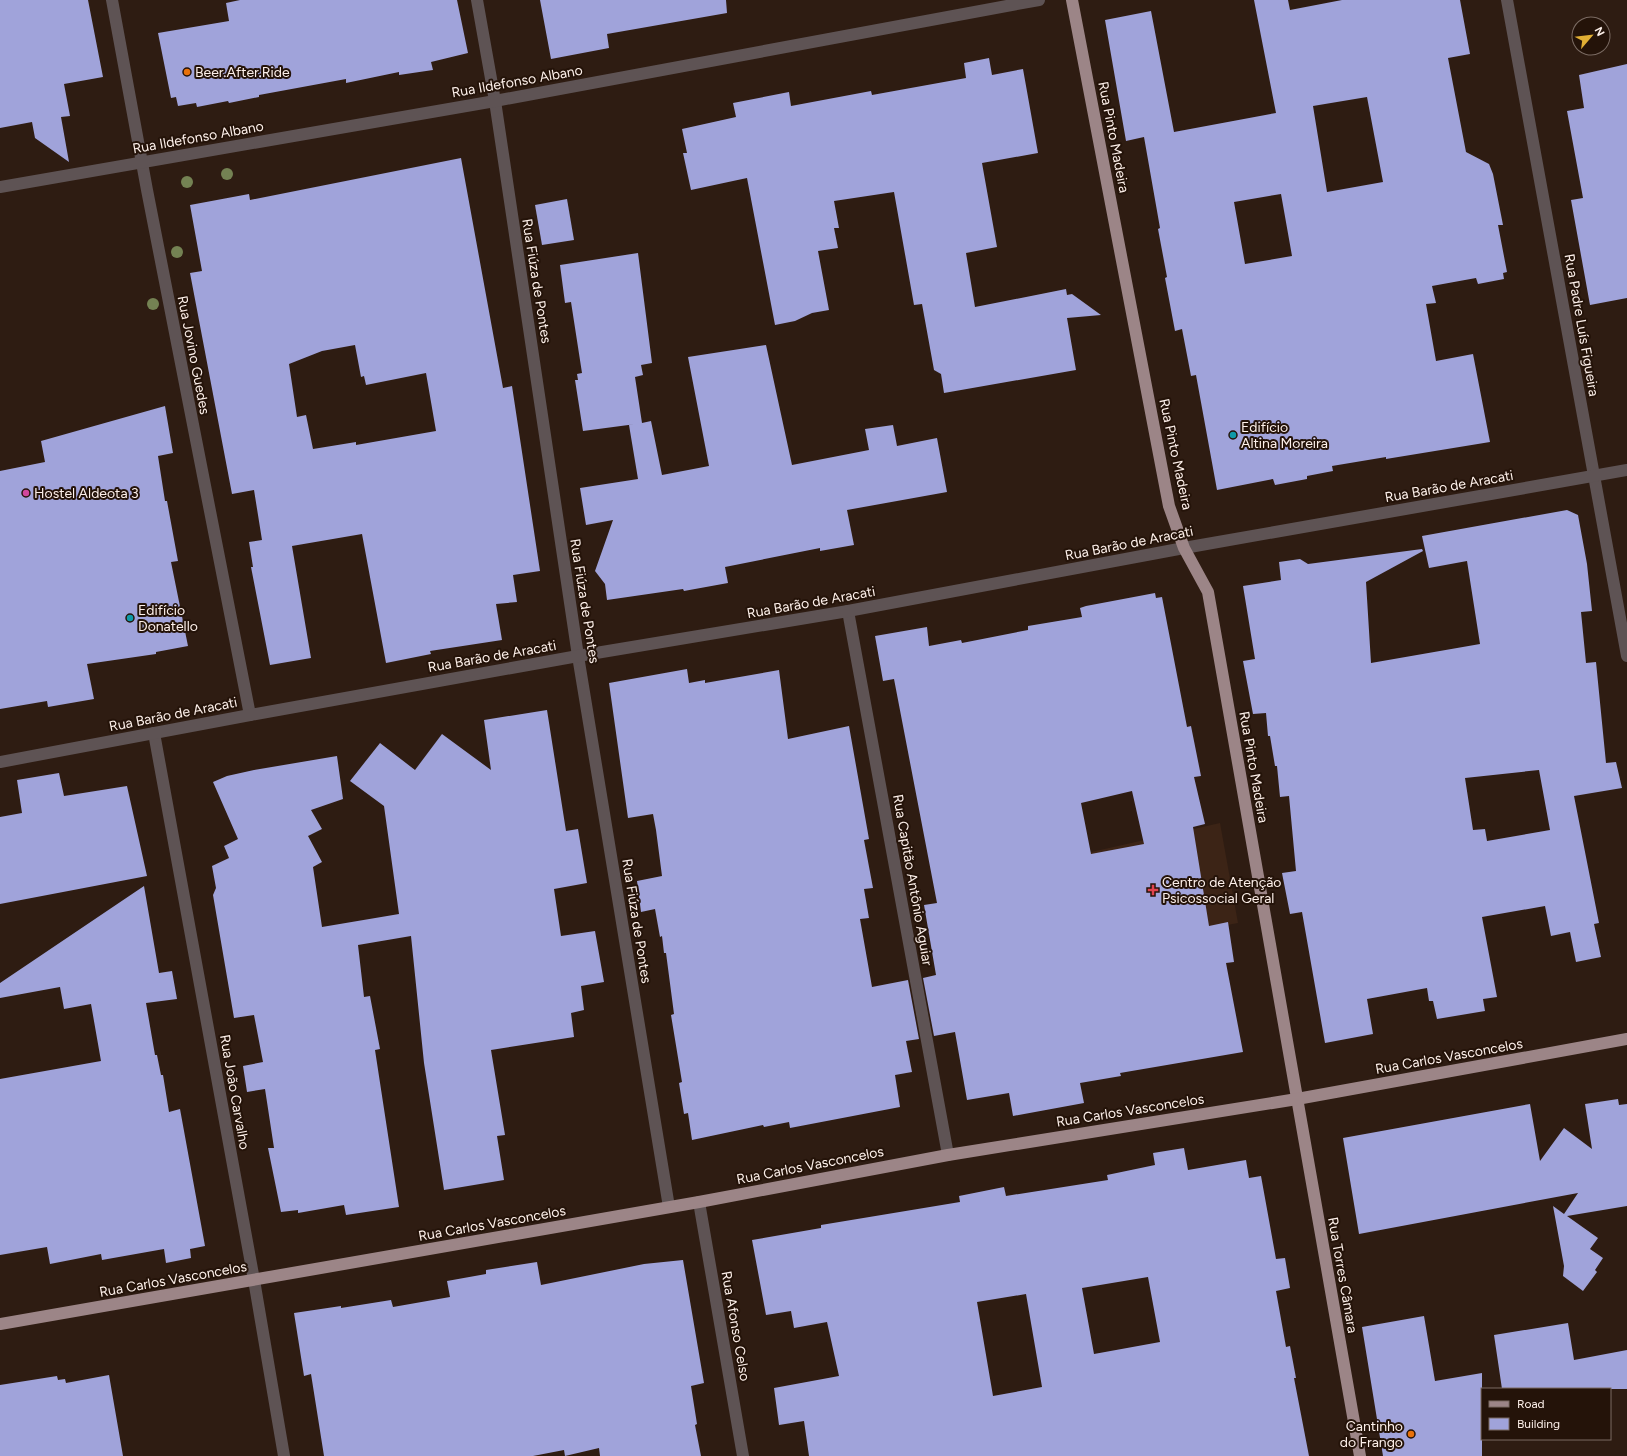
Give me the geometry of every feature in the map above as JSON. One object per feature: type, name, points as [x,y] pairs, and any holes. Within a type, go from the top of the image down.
[{"type":"main road","name":"Rua Pinto Madeira","points":[[1072,0],[1169,506],[1184,548],[1208,592],[1297,1099]]},
{"type":"main road","name":"Rua Carlos Vasconcelos","points":[[0,1324],[699,1202],[948,1155],[1297,1099],[1627,1039]]},
{"type":"main road","name":"Rua Torres Câmara","points":[[1297,1099],[1360,1456]]},
{"type":"street","name":"Rua Jovino Guedes","points":[[112,0],[141,162],[250,714]]},
{"type":"street","name":"Rua Fiúza de Pontes","points":[[477,0],[495,101],[578,656],[669,1207]]},
{"type":"street","name":"Rua Ildefonso Albano","points":[[0,187],[495,101],[1039,0]]},
{"type":"street","name":"Rua Padre Luís Figueira","points":[[1507,0],[1627,656]]},
{"type":"street","name":"Rua Barão de Aracati","points":[[0,762],[250,714],[578,656],[848,611],[1184,548],[1627,470]]},
{"type":"street","name":"Rua Capitão Antônio Aguiar","points":[[848,611],[948,1155]]},
{"type":"street","name":"Rua João Carvalho","points":[[154,733],[254,1280],[284,1456]]},
{"type":"street","name":"Rua Afonso Celso","points":[[699,1202],[743,1456]]},
{"type":"shaded area","name":"Centro de Atenção Psicossocial Geral","points":[[1220,823],[1238,923],[1085,952],[1069,857]]},
{"type":"building","points":[[0,0],[88,0],[103,77],[64,84],[70,116],[61,117],[69,162],[35,138],[32,122],[0,128]]},
{"type":"building","points":[[240,0],[457,0],[468,53],[431,62],[433,70],[399,75],[399,72],[346,83],[346,79],[259,95],[259,97],[229,103],[228,101],[197,107],[196,103],[178,106],[176,97],[171,98],[158,33],[229,21],[226,3]]},
{"type":"building","points":[[540,0],[726,0],[727,13],[607,34],[609,48],[551,59]]},
{"type":"building","points":[[1254,0],[1288,0],[1290,10],[1342,0],[1460,0],[1470,54],[1448,58],[1466,152],[1489,164],[1493,174],[1503,225],[1498,225],[1507,272],[1503,273],[1504,279],[1478,284],[1476,278],[1432,286],[1436,303],[1426,304],[1436,361],[1473,354],[1490,442],[1332,466],[1333,471],[1307,476],[1307,479],[1275,485],[1273,479],[1217,490],[1196,375],[1191,376],[1182,329],[1175,331],[1165,278],[1167,277],[1158,229],[1160,228],[1144,137],[1126,141],[1105,20],[1151,11],[1174,132],[1276,113]],"holes":[[[1367,97],[1383,182],[1327,192],[1313,106]],[[1281,194],[1292,256],[1245,264],[1234,202]]]},
{"type":"building","points":[[989,58],[992,75],[1023,69],[1038,153],[982,163],[997,247],[966,253],[975,307],[1066,289],[1067,295],[1072,294],[1101,315],[1067,318],[1076,370],[944,393],[941,374],[934,370],[922,304],[914,305],[894,192],[834,201],[839,228],[834,228],[838,248],[818,251],[829,310],[812,313],[795,321],[775,325],[747,178],[691,190],[683,153],[687,153],[682,129],[736,117],[733,103],[789,92],[791,106],[871,91],[872,95],[966,78],[964,63]]},
{"type":"building","points":[[1627,64],[1627,298],[1590,305],[1571,200],[1583,198],[1567,111],[1584,108],[1579,75]]},
{"type":"building","points":[[461,158],[503,388],[512,386],[540,571],[513,575],[517,602],[496,604],[502,640],[430,651],[431,654],[386,663],[362,534],[292,546],[311,658],[270,665],[251,567],[253,567],[249,542],[262,540],[254,490],[232,494],[190,273],[202,271],[190,205],[249,194],[250,200]],"holes":[[[355,345],[361,377],[364,376],[366,385],[426,373],[436,431],[356,445],[356,442],[313,449],[306,415],[297,417],[289,364],[322,351]]]},
{"type":"building","points":[[567,199],[574,240],[542,245],[535,205]]},
{"type":"building","points":[[638,253],[652,363],[641,365],[643,375],[635,377],[642,423],[651,421],[662,475],[709,466],[688,357],[766,345],[792,465],[869,450],[865,429],[893,425],[897,446],[937,438],[947,492],[847,510],[854,545],[820,551],[820,548],[725,567],[728,583],[684,591],[683,589],[607,600],[605,584],[595,571],[613,520],[586,525],[580,488],[638,479],[629,425],[636,424],[583,431],[575,380],[578,380],[577,374],[582,373],[571,302],[565,303],[560,265]]},
{"type":"building","points":[[165,406],[173,453],[158,456],[165,501],[167,501],[178,561],[171,562],[188,646],[156,652],[156,654],[87,664],[94,699],[48,707],[47,701],[0,709],[0,471],[45,462],[41,441]]},
{"type":"building","points":[[1567,510],[1578,515],[1587,564],[1592,611],[1581,612],[1586,663],[1596,662],[1606,763],[1616,762],[1622,788],[1574,796],[1599,923],[1594,924],[1601,957],[1576,962],[1570,932],[1551,936],[1545,906],[1482,917],[1497,997],[1483,999],[1485,1011],[1437,1019],[1433,1001],[1429,1001],[1427,988],[1367,999],[1373,1034],[1325,1043],[1302,912],[1290,914],[1282,873],[1296,871],[1289,796],[1280,797],[1277,766],[1275,766],[1270,736],[1268,736],[1266,713],[1253,714],[1243,661],[1255,659],[1243,586],[1281,580],[1279,562],[1300,559],[1308,564],[1422,549],[1423,551],[1366,582],[1371,663],[1480,644],[1467,561],[1429,568],[1422,536]],"holes":[[[1539,770],[1550,830],[1487,841],[1485,829],[1473,830],[1465,778]]]},
{"type":"building","points":[[1155,593],[1156,598],[1162,597],[1187,727],[1191,726],[1201,776],[1194,777],[1205,824],[1193,827],[1209,926],[1228,922],[1234,962],[1226,963],[1243,1052],[1120,1073],[1121,1076],[1080,1083],[1084,1103],[1013,1116],[1009,1093],[967,1100],[955,1032],[934,1036],[923,978],[936,975],[924,905],[937,903],[894,679],[883,681],[875,636],[927,627],[929,646],[961,640],[962,643],[1028,630],[1028,626],[1082,617],[1080,608]],"holes":[[[1132,791],[1144,844],[1091,854],[1081,803]]]},
{"type":"building","points":[[687,669],[689,683],[705,680],[705,683],[779,670],[788,739],[849,726],[869,839],[864,840],[873,888],[864,889],[869,918],[860,919],[872,987],[908,980],[919,1039],[906,1041],[912,1072],[895,1075],[900,1107],[790,1128],[789,1122],[764,1127],[763,1125],[692,1140],[688,1113],[684,1114],[679,1083],[682,1082],[671,1015],[674,1014],[666,953],[664,953],[662,936],[660,937],[655,909],[641,912],[637,881],[662,876],[656,830],[653,814],[628,818],[609,683]]},
{"type":"building","points":[[547,710],[566,831],[578,829],[587,883],[554,889],[561,936],[595,931],[604,982],[581,986],[584,1010],[571,1013],[574,1037],[491,1050],[505,1135],[497,1136],[504,1180],[444,1190],[424,1063],[411,936],[358,945],[364,997],[370,996],[380,1049],[375,1050],[399,1207],[346,1215],[344,1205],[298,1213],[298,1210],[281,1212],[268,1148],[274,1148],[265,1089],[247,1092],[243,1066],[263,1062],[254,1015],[234,1018],[213,895],[216,888],[212,866],[229,858],[224,846],[238,839],[213,782],[227,776],[254,770],[337,756],[343,799],[311,810],[322,829],[308,836],[322,862],[313,867],[322,927],[399,914],[384,806],[350,781],[380,743],[415,770],[442,734],[491,770],[484,720]]},
{"type":"building","points":[[59,773],[64,796],[127,786],[147,876],[0,904],[0,817],[22,813],[17,780]]},
{"type":"building","points":[[144,886],[159,973],[172,971],[177,999],[146,1003],[155,1055],[157,1055],[161,1075],[163,1075],[169,1112],[180,1109],[205,1246],[190,1249],[191,1258],[166,1263],[164,1249],[102,1260],[101,1254],[50,1264],[47,1247],[0,1255],[0,1079],[101,1061],[91,1004],[64,1009],[60,987],[0,998],[0,983]]},
{"type":"building","points":[[1618,1099],[1619,1105],[1627,1104],[1627,1206],[1567,1216],[1598,1238],[1590,1249],[1603,1258],[1595,1270],[1597,1272],[1583,1291],[1563,1276],[1564,1266],[1553,1206],[1564,1214],[1578,1193],[1359,1234],[1343,1138],[1530,1104],[1540,1161],[1564,1128],[1592,1149],[1585,1104]]},
{"type":"building","points":[[1184,1148],[1188,1170],[1246,1160],[1249,1178],[1261,1176],[1276,1259],[1285,1258],[1290,1288],[1276,1291],[1286,1347],[1290,1346],[1296,1378],[1294,1378],[1309,1456],[809,1456],[804,1421],[779,1425],[774,1388],[839,1376],[827,1322],[794,1328],[791,1311],[766,1315],[752,1240],[821,1228],[821,1225],[960,1202],[959,1196],[1004,1187],[1006,1196],[1108,1180],[1107,1175],[1155,1165],[1153,1153]],"holes":[[[1148,1277],[1160,1342],[1094,1354],[1082,1288]],[[1026,1294],[1042,1387],[993,1396],[977,1302]]]},
{"type":"building","points":[[683,1260],[704,1383],[691,1386],[697,1424],[695,1425],[701,1456],[600,1456],[599,1448],[565,1456],[564,1450],[533,1456],[324,1456],[311,1374],[304,1376],[294,1313],[341,1306],[341,1308],[391,1300],[393,1307],[450,1297],[447,1281],[486,1274],[486,1270],[537,1262],[541,1285],[644,1264]]},
{"type":"building","points":[[1424,1316],[1435,1381],[1482,1373],[1482,1456],[1383,1456],[1362,1327]]},
{"type":"building","points":[[1568,1323],[1574,1360],[1627,1350],[1627,1389],[1502,1388],[1494,1335]]},
{"type":"building","points":[[109,1375],[123,1456],[0,1456],[0,1385],[57,1376],[58,1380],[65,1379],[66,1383]]},
{"type":"place","name":"Beer.After.Ride","points":[[187,72]]},
{"type":"place","name":"Edifício Altina Moreira","points":[[1233,435]]},
{"type":"place","name":"Hostel Aldeota 3","points":[[26,493]]},
{"type":"place","name":"Edifício Donatello","points":[[130,618]]},
{"type":"place","name":"Centro de Atenção Psicossocial Geral","points":[[1153,890]]},
{"type":"place","name":"Cantinho do Frango","points":[[1411,1434]]}]
